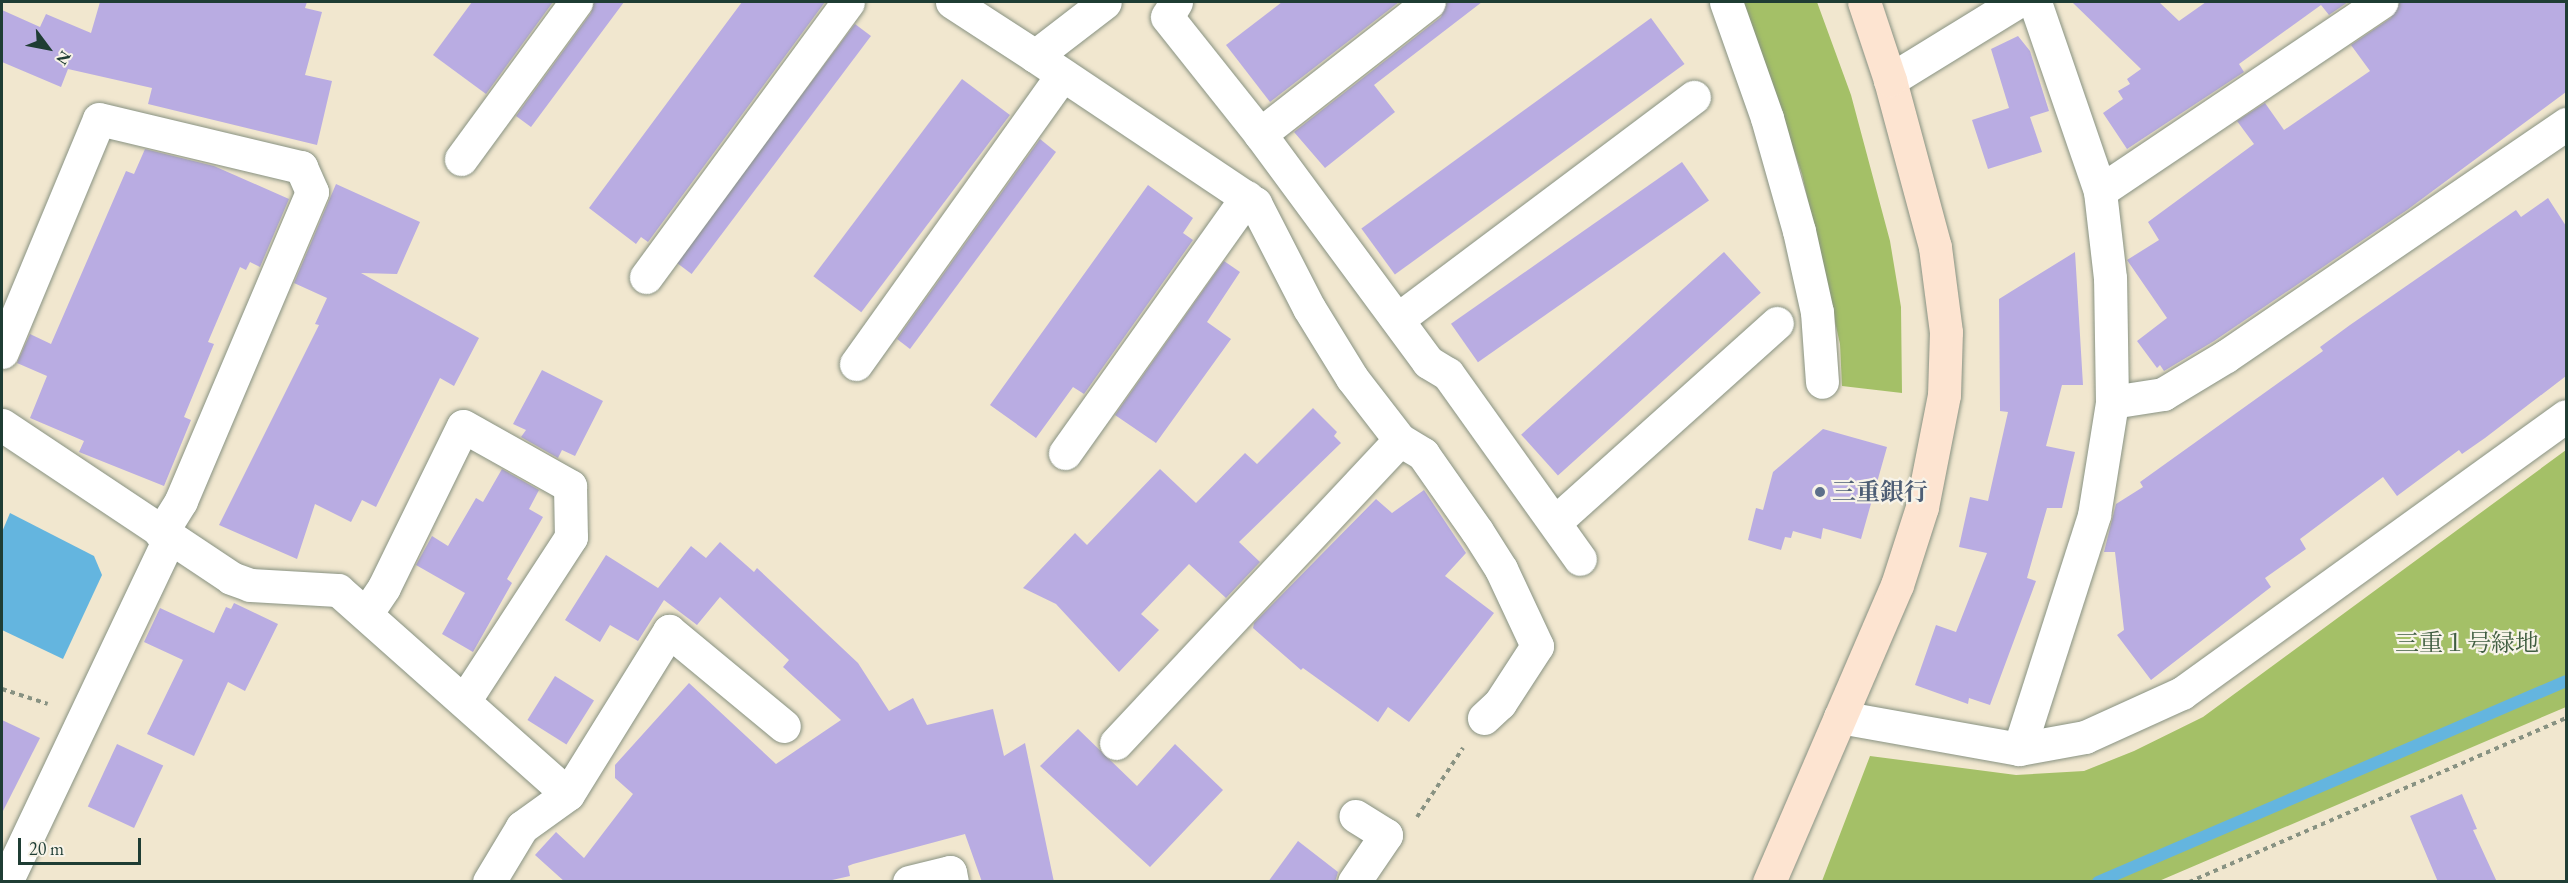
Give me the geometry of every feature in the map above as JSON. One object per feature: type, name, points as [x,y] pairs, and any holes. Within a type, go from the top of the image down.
[{"type":"street","points":[[461,159],[576,2]]},
{"type":"street","points":[[646,277],[848,2]]},
{"type":"street","points":[[952,2],[992,12],[1035,56],[1255,203],[1309,308],[1352,378],[1400,440],[1423,454],[1477,531],[1501,569],[1537,646],[1500,703],[1484,718]]},
{"type":"street","points":[[1035,56],[1105,2]]},
{"type":"street","points":[[1176,2],[1167,17],[1260,134],[1428,362],[1448,374],[1581,559]]},
{"type":"street","points":[[1260,134],[1429,2]]},
{"type":"street","points":[[1726,2],[1767,118],[1799,231],[1819,322],[1822,382]]},
{"type":"street","points":[[1769,882],[1911,543],[1930,471],[1944,395],[1946,332],[1935,247],[1890,80],[1864,2]]},
{"type":"street","points":[[1890,80],[2017,2]]},
{"type":"street","points":[[2019,749],[2094,515],[2112,402],[2110,278],[2100,191],[2035,2]]},
{"type":"street","points":[[2100,191],[2381,2]]},
{"type":"street","points":[[856,364],[1062,75]]},
{"type":"street","points":[[1398,319],[1694,97]]},
{"type":"street","points":[[2,352],[99,119],[301,167],[312,192],[165,536],[6,882]]},
{"type":"street","points":[[2112,402],[2163,394],[2217,362],[2566,124]]},
{"type":"street","points":[[1065,453],[1247,197]]},
{"type":"street","points":[[1555,522],[1777,323]]},
{"type":"street","points":[[1840,717],[2019,749],[2085,737],[2182,693],[2566,416]]},
{"type":"street","points":[[2,424],[165,536],[241,581],[338,590],[568,794]]},
{"type":"street","points":[[366,614],[384,587],[463,426],[570,486],[571,537],[464,700]]},
{"type":"street","points":[[1116,743],[1400,440]]},
{"type":"street","points":[[489,882],[522,827],[568,794],[669,631],[784,726]]},
{"type":"street","points":[[1354,882],[1386,835],[1355,816]]},
{"type":"street","points":[[909,882],[950,872],[952,882]]},
{"type":"path","points":[[2,689],[83,716]]},
{"type":"path","points":[[1386,835],[1417,816],[1484,718]]},
{"type":"path","points":[[2189,882],[2566,718]]},
{"type":"green space","points":[[1742,2],[1817,2],[1851,95],[1890,241],[1901,307],[1902,393],[1842,386],[1840,344],[1802,174]]},
{"type":"green space","name":"三重１号緑地","points":[[2566,450],[2566,707],[2159,881],[1822,881],[1870,756],[2016,775],[2084,771],[2134,751],[2203,717]]},
{"type":"water","points":[[10,513],[94,556],[102,575],[63,659],[2,630],[2,532]]},
{"type":"building","points":[[100,2],[307,2],[305,8],[322,12],[305,75],[332,81],[317,145],[148,104],[152,88],[68,69],[61,87],[2,62],[2,10],[40,27],[46,14],[91,33]]},
{"type":"building","points":[[472,2],[553,2],[486,94],[433,55]]},
{"type":"building","points":[[594,2],[624,2],[531,127],[516,116],[591,13]]},
{"type":"building","points":[[742,2],[825,2],[648,242],[641,237],[636,244],[589,208]]},
{"type":"building","points":[[1282,2],[1399,2],[1270,102],[1226,45]]},
{"type":"building","points":[[1447,2],[1482,2],[1374,85],[1395,112],[1325,168],[1294,132],[1441,17]]},
{"type":"building","points":[[2072,2],[2159,2],[2179,21],[2206,2],[2348,2],[2329,15],[2321,5],[2239,64],[2244,72],[2127,149],[2103,113],[2123,99],[2118,91],[2130,84],[2127,79],[2141,69]]},
{"type":"building","points":[[2400,2],[2566,2],[2566,92],[2407,210],[2214,341],[2164,371],[2160,365],[2157,368],[2137,341],[2167,318],[2127,260],[2159,240],[2148,222],[2254,144],[2237,121],[2265,103],[2284,130],[2370,71],[2351,45],[2391,18]]},
{"type":"building","points":[[1651,18],[1685,64],[1395,275],[1361,228]]},
{"type":"building","points":[[855,24],[871,36],[692,274],[676,262]]},
{"type":"building","points":[[2018,36],[2030,51],[2049,111],[2030,117],[2042,152],[1988,169],[1972,120],[2009,108],[1991,49]]},
{"type":"building","points":[[962,79],[1010,115],[861,312],[813,276]]},
{"type":"building","points":[[1040,139],[1056,152],[910,349],[897,339]]},
{"type":"building","points":[[145,149],[214,166],[289,199],[260,267],[250,262],[246,270],[240,267],[208,342],[214,344],[184,417],[191,420],[164,486],[79,452],[84,441],[30,418],[47,376],[17,363],[30,334],[51,344],[126,171],[134,174]]},
{"type":"building","points":[[1682,162],[1709,201],[1478,362],[1451,324]]},
{"type":"building","points":[[336,184],[420,222],[397,274],[361,273],[479,338],[454,386],[440,378],[376,507],[362,500],[351,522],[315,504],[297,559],[219,525],[319,325],[315,324],[327,298],[294,283]]},
{"type":"building","points":[[1148,185],[1193,218],[1183,233],[1193,240],[1084,394],[1073,387],[1036,438],[990,405]]},
{"type":"building","points":[[2548,198],[2566,226],[2566,376],[2485,438],[2462,454],[2459,450],[2397,496],[2383,477],[2300,539],[2306,549],[2265,578],[2271,587],[2151,680],[2117,635],[2124,630],[2115,552],[2104,552],[2116,504],[2143,487],[2140,482],[2323,351],[2320,347],[2350,325],[2516,210],[2521,217]]},
{"type":"building","points":[[1724,252],[1761,293],[1558,476],[1521,435]]},
{"type":"building","points":[[2075,252],[2083,385],[2062,385],[2046,446],[2075,452],[2062,508],[2047,508],[2027,578],[2036,581],[1990,705],[1969,698],[1968,704],[1915,685],[1936,625],[1956,632],[1987,553],[1959,547],[1970,497],[1988,501],[2008,412],[2000,411],[1999,299]]},
{"type":"building","points":[[1224,261],[1240,272],[1207,322],[1231,339],[1156,443],[1115,415]]},
{"type":"building","points":[[542,370],[603,401],[575,456],[562,450],[558,458],[521,437],[526,430],[513,424]]},
{"type":"building","points":[[1313,408],[1337,432],[1334,436],[1341,443],[1239,542],[1260,562],[1226,598],[1189,564],[1141,614],[1159,630],[1119,672],[1056,604],[1023,588],[1075,533],[1087,545],[1160,469],[1196,503],[1245,453],[1257,464]]},
{"type":"building","points":[[1823,429],[1887,447],[1861,539],[1823,528],[1821,539],[1793,531],[1791,538],[1785,537],[1781,550],[1748,540],[1756,508],[1763,510],[1773,472]]},
{"type":"building","points":[[502,469],[539,490],[529,509],[543,517],[507,579],[512,583],[473,652],[442,634],[465,593],[416,565],[432,536],[448,546],[476,498],[483,502]]},
{"type":"building","points":[[1424,490],[1466,553],[1445,576],[1494,613],[1409,722],[1388,707],[1378,722],[1303,668],[1301,670],[1253,628],[1254,623],[1376,499],[1392,513]]},
{"type":"building","points":[[720,542],[754,572],[757,568],[858,663],[889,711],[913,698],[927,725],[993,709],[1004,756],[1025,743],[1054,882],[982,882],[965,834],[853,864],[848,866],[850,876],[823,882],[565,882],[535,855],[556,832],[584,858],[633,794],[615,778],[615,765],[689,683],[776,764],[841,720],[783,667],[789,660],[720,597],[697,625],[664,600],[638,641],[610,625],[600,642],[565,620],[606,555],[658,588],[691,546],[706,558]]},
{"type":"building","points":[[234,603],[278,624],[245,691],[228,682],[194,756],[147,734],[183,660],[144,642],[160,608],[214,633],[226,607],[231,609]]},
{"type":"building","points":[[555,676],[594,700],[566,744],[527,720]]},
{"type":"building","points":[[2,720],[40,738],[2,813]]},
{"type":"building","points":[[1078,729],[1137,786],[1175,744],[1223,790],[1150,867],[1040,766]]},
{"type":"building","points":[[117,744],[163,766],[134,828],[88,807]]},
{"type":"building","points":[[2462,794],[2477,829],[2473,830],[2497,882],[2438,882],[2410,816]]},
{"type":"building","points":[[1298,841],[1338,872],[1335,882],[1268,882]]},
{"type":"waterway","points":[[2098,882],[2566,681]]},
{"type":"place","name":"三重銀行","points":[[1820,492]]}]
